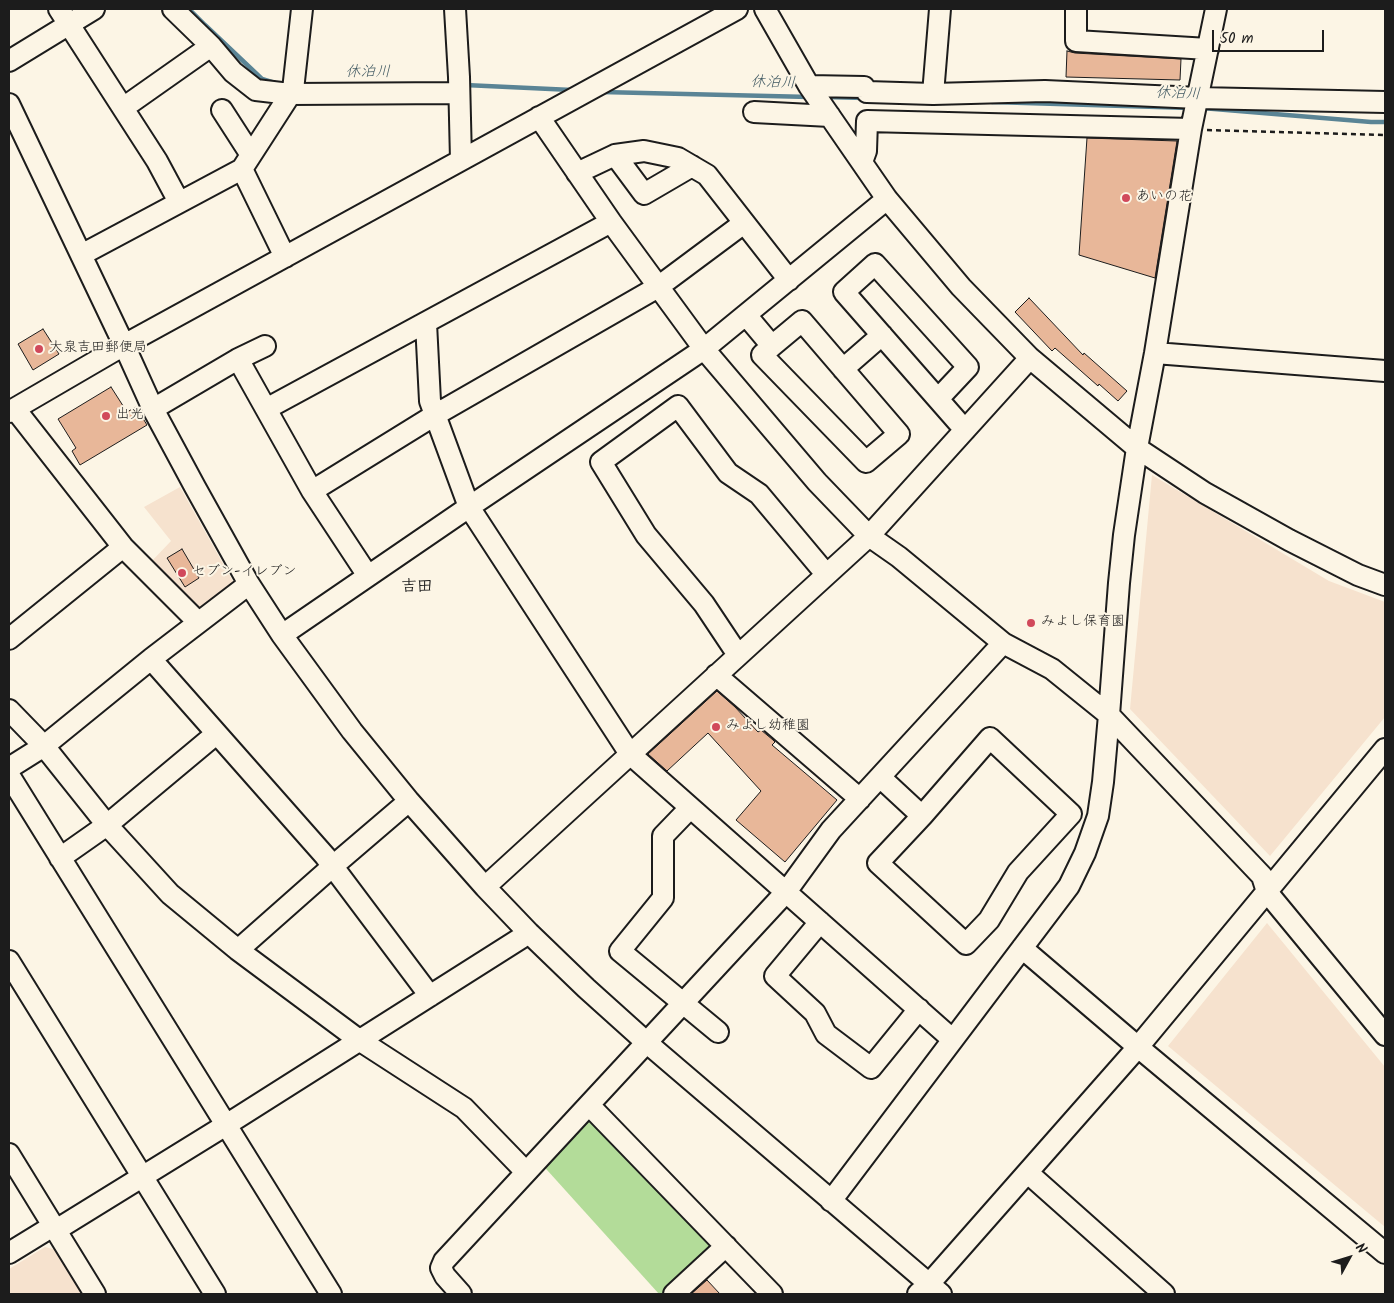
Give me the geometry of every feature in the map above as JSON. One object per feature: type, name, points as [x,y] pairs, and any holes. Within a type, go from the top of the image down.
[{"type":"street","points":[[9,61],[64,16],[94,9]]},
{"type":"street","points":[[173,9],[211,46],[233,72],[256,90],[293,85],[458,85]]},
{"type":"street","points":[[81,255],[179,202],[246,162],[293,85],[302,9]]},
{"type":"street","points":[[456,9],[461,160]]},
{"type":"street","points":[[198,622],[123,547],[12,410],[124,345],[737,9]]},
{"type":"street","points":[[765,9],[812,89],[887,199],[961,287],[1030,358],[1137,448],[1204,493],[1288,540],[1385,585]]},
{"type":"street","points":[[933,94],[940,9]]},
{"type":"street","points":[[1076,9],[1076,41],[1208,50]]},
{"type":"street","points":[[832,1201],[952,1039],[1069,886],[1085,852],[1098,816],[1110,715],[1124,535],[1194,115],[1216,9]]},
{"type":"street","points":[[64,16],[157,161],[179,202]]},
{"type":"street","points":[[123,108],[211,46]]},
{"type":"street","points":[[812,89],[864,88],[866,92],[933,94],[1045,91],[1194,115]]},
{"type":"street","points":[[862,162],[866,151],[867,121],[1194,115],[1385,102]]},
{"type":"street","points":[[9,104],[153,409],[249,584],[282,635],[352,731],[409,801],[485,887],[529,933],[646,1042],[832,1201],[929,1291],[1028,1173],[1138,1047],[1385,748]]},
{"type":"street","points":[[222,110],[246,162],[284,257]]},
{"type":"street","points":[[754,112],[828,113]]},
{"type":"street","points":[[540,117],[611,222],[704,350],[817,482],[868,536],[899,557],[1003,643],[1052,669],[1110,715],[1262,876],[1267,892],[1385,1035]]},
{"type":"street","points":[[577,172],[615,155],[644,151],[678,158],[707,175],[789,280]]},
{"type":"street","points":[[615,155],[644,194],[692,166]]},
{"type":"street","points":[[282,635],[704,350],[887,199]]},
{"type":"street","points":[[266,409],[611,222]]},
{"type":"street","points":[[312,491],[436,416],[658,287],[744,222]]},
{"type":"street","points":[[938,399],[968,367],[875,264],[844,292],[965,430]]},
{"type":"street","points":[[746,315],[772,346]]},
{"type":"street","points":[[802,322],[899,434],[866,462],[762,355],[772,346],[802,322]]},
{"type":"street","points":[[426,323],[430,401],[469,507],[630,754],[952,1039]]},
{"type":"street","points":[[843,369],[882,335]]},
{"type":"street","points":[[153,409],[238,359],[265,346]]},
{"type":"street","points":[[1155,353],[1385,371]]},
{"type":"street","points":[[485,887],[868,536],[1030,358]]},
{"type":"street","points":[[238,359],[312,491],[368,576]]},
{"type":"street","points":[[738,655],[704,604],[646,535],[601,462],[678,406],[728,472],[759,494],[826,574]]},
{"type":"street","points":[[10,636],[123,547]]},
{"type":"street","points":[[9,768],[44,746],[150,659],[249,584]]},
{"type":"street","points":[[461,1294],[444,1276],[441,1268],[444,1262],[786,892],[831,830],[1003,643]]},
{"type":"street","points":[[150,659],[333,866],[430,996]]},
{"type":"street","points":[[716,675],[860,799]]},
{"type":"street","points":[[9,710],[44,746],[107,825],[170,894],[238,950],[359,1040],[464,1108],[526,1172]]},
{"type":"street","points":[[60,858],[107,825],[216,734]]},
{"type":"street","points":[[990,738],[1071,814],[1018,872],[989,920],[966,944],[878,863],[922,816],[990,738]]},
{"type":"street","points":[[9,776],[331,1294]]},
{"type":"street","points":[[880,776],[922,816]]},
{"type":"street","points":[[238,950],[409,801]]},
{"type":"street","points":[[690,808],[663,836],[663,898],[620,951],[718,1032]]},
{"type":"street","points":[[820,922],[776,976],[815,1013],[826,1034],[871,1068],[919,1009]]},
{"type":"street","points":[[9,1253],[226,1125],[529,933]]},
{"type":"street","points":[[1022,948],[1385,1253]]},
{"type":"street","points":[[9,961],[215,1294]]},
{"type":"street","points":[[589,1105],[772,1294]]},
{"type":"street","points":[[9,1154],[95,1294]]},
{"type":"street","points":[[1028,1173],[1164,1294]]},
{"type":"street","points":[[674,1294],[726,1246]]},
{"type":"path","points":[[1194,115],[1385,135]]},
{"type":"shaded area","points":[[1152,475],[1329,581],[1385,602],[1385,717],[1270,856],[1130,709]]},
{"type":"shaded area","points":[[180,487],[235,585],[202,613],[150,563],[171,541],[144,507]]},
{"type":"shaded area","points":[[1267,923],[1385,1067],[1385,1227],[1168,1046]]},
{"type":"shaded area","points":[[45,1247],[57,1250],[84,1294],[9,1294],[9,1269]]},
{"type":"green space","points":[[589,1105],[726,1246],[674,1294],[659,1294],[538,1160]]},
{"type":"building","points":[[1067,51],[1181,59],[1180,80],[1066,77]]},
{"type":"building","name":"あいの花","points":[[1087,138],[1177,141],[1155,278],[1079,255]]},
{"type":"building","points":[[1029,298],[1083,355],[1084,353],[1127,391],[1118,401],[1055,348],[1052,351],[1015,312]]},
{"type":"building","points":[[43,329],[59,354],[33,370],[18,344]]},
{"type":"building","points":[[111,387],[127,412],[136,407],[147,425],[80,465],[72,451],[76,448],[58,419]]},
{"type":"building","points":[[182,549],[199,578],[185,587],[167,558]]},
{"type":"building","points":[[717,691],[758,732],[761,730],[773,740],[775,742],[772,745],[837,800],[785,862],[736,820],[761,791],[708,733],[667,771],[648,754]]},
{"type":"building","points":[[707,1280],[720,1294],[691,1294]]},
{"type":"waterway","name":"休泊川","points":[[189,9],[262,79],[275,83]]},
{"type":"waterway","name":"休泊川","points":[[465,85],[572,90]]},
{"type":"waterway","name":"休泊川","points":[[602,92],[810,97]]},
{"type":"waterway","name":"休泊川","points":[[825,97],[865,98]]},
{"type":"waterway","name":"休泊川","points":[[992,102],[1190,108]]},
{"type":"waterway","name":"休泊川","points":[[1202,108],[1385,122]]},
{"type":"place","name":"あいの花","points":[[1126,198]]},
{"type":"place","name":"大泉吉田郵便局","points":[[39,349]]},
{"type":"place","name":"出光","points":[[106,416]]},
{"type":"place","name":"セブン-イレブン","points":[[182,573]]},
{"type":"place","name":"みよし保育園","points":[[1031,623]]},
{"type":"place","name":"みよし幼稚園","points":[[716,727]]},
{"type":"district","name":"吉田","points":[[417,588]]}]
